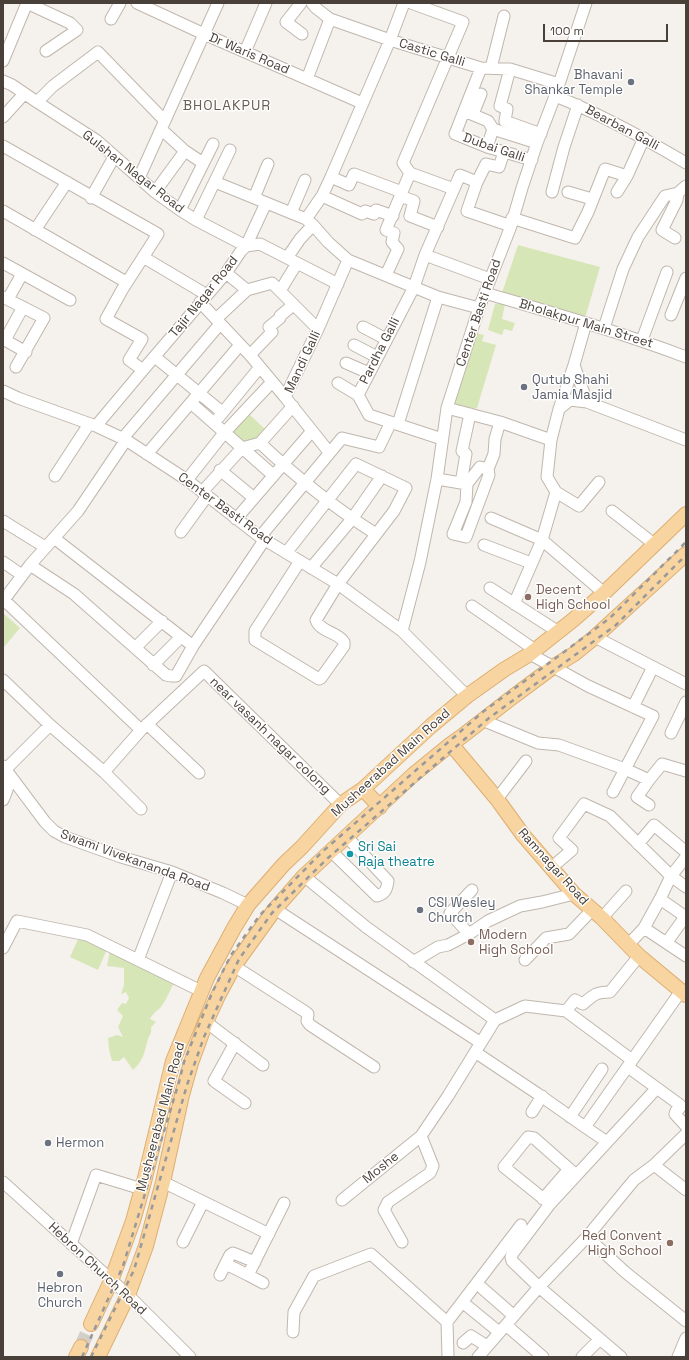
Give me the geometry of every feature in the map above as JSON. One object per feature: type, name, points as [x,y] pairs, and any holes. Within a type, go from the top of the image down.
[{"type":"main road","name":"Musheerabad Main Road","points":[[91,1324],[111,1281],[133,1221],[173,1061],[201,991],[219,953],[248,905],[284,864],[302,847],[340,805],[362,789],[467,696],[532,652],[573,620],[604,593],[686,514]]},
{"type":"main road","name":"Musheerabad Main Road","points":[[98,1357],[128,1295],[146,1246],[163,1182],[182,1095],[191,1063],[206,1022],[234,966],[275,909],[304,876],[414,775],[482,720],[553,667],[574,654],[686,554]]},
{"type":"main road","name":"Ramnagar Road","points":[[451,744],[497,799],[523,835],[574,894],[597,914],[639,956],[683,993]]},
{"type":"main road","points":[[362,789],[380,807]]},
{"type":"main road","points":[[166,1090],[182,1095]]},
{"type":"street","points":[[3,61],[27,3],[70,23],[77,30],[46,51]]},
{"type":"street","points":[[112,19],[120,3]]},
{"type":"street","name":"Dr Waris Road","points":[[137,3],[362,103]]},
{"type":"street","points":[[140,178],[218,3]]},
{"type":"street","points":[[245,52],[266,3]]},
{"type":"street","points":[[301,3],[286,22],[302,34]]},
{"type":"street","points":[[287,258],[300,239],[332,177],[362,103],[390,40],[404,3]]},
{"type":"street","points":[[411,3],[463,22],[403,163],[410,174],[454,189]]},
{"type":"street","name":"Center Basti Road","points":[[402,631],[414,589],[437,479],[447,408],[479,308],[512,222],[586,3]]},
{"type":"street","name":"Castic Galli","points":[[315,5],[330,19],[448,59],[486,68],[510,69],[559,84]]},
{"type":"street","name":"Dubai Galli","points":[[504,16],[486,68],[468,113],[455,134],[487,147],[532,160]]},
{"type":"street","points":[[307,79],[330,19]]},
{"type":"street","points":[[37,102],[53,86],[98,52],[185,151],[203,163]]},
{"type":"street","points":[[510,69],[500,106],[507,109],[505,120],[539,139]]},
{"type":"street","name":"Gulshan Nagar Road","points":[[3,81],[12,85],[96,140],[155,192],[180,210],[246,246]]},
{"type":"street","points":[[3,117],[24,94]]},
{"type":"street","points":[[481,94],[468,113],[488,121],[493,129],[539,139]]},
{"type":"street","name":"Bearban Galli","points":[[555,96],[578,105],[644,138],[686,163]]},
{"type":"street","points":[[552,192],[564,147],[578,105]]},
{"type":"street","points":[[487,147],[493,129]]},
{"type":"street","points":[[617,192],[627,176],[644,138]]},
{"type":"street","points":[[180,210],[213,144]]},
{"type":"street","points":[[3,146],[67,182],[91,198],[158,234],[126,282],[106,319],[142,339],[129,360],[143,370]]},
{"type":"street","points":[[196,220],[230,150]]},
{"type":"street","points":[[155,192],[185,151]]},
{"type":"street","points":[[504,152],[499,167],[486,164],[477,182],[468,211],[575,238],[588,212],[604,168],[627,176]]},
{"type":"street","points":[[91,198],[114,156]]},
{"type":"street","points":[[254,198],[268,164]]},
{"type":"street","points":[[332,177],[349,185],[354,174],[401,194],[414,201],[410,216],[438,227]]},
{"type":"street","points":[[386,275],[398,250],[392,242],[394,233],[386,230],[410,174]]},
{"type":"street","name":"Pardha Galli","points":[[395,423],[369,415],[358,395],[414,287],[425,255],[460,175],[477,182]]},
{"type":"street","points":[[291,213],[305,180]]},
{"type":"street","points":[[35,230],[67,182]]},
{"type":"street","points":[[215,182],[291,213],[309,222],[348,260],[438,297],[479,308]]},
{"type":"street","points":[[568,192],[592,199]]},
{"type":"street","points":[[680,193],[686,207]]},
{"type":"street","points":[[675,238],[662,230],[680,193]]},
{"type":"street","points":[[604,328],[623,269],[638,237],[665,196],[680,193]]},
{"type":"street","points":[[322,196],[362,214],[365,211],[374,214],[376,210],[393,216]]},
{"type":"street","points":[[246,246],[266,203]]},
{"type":"street","points":[[3,211],[126,282]]},
{"type":"street","name":"Tajir Nagar Road","points":[[55,476],[92,425],[143,370],[226,273],[246,246],[260,244],[338,284]]},
{"type":"street","points":[[425,255],[490,279]]},
{"type":"street","points":[[142,257],[204,298],[218,321],[250,355],[285,397]]},
{"type":"street","name":"Mandi Galli","points":[[329,452],[285,397],[318,329],[348,260]]},
{"type":"street","points":[[3,263],[70,300]]},
{"type":"street","points":[[280,291],[297,263]]},
{"type":"street","points":[[642,340],[667,272]]},
{"type":"street","points":[[226,273],[247,290]]},
{"type":"street","points":[[16,367],[26,352],[44,318],[4,298],[22,274]]},
{"type":"street","points":[[671,315],[686,278]]},
{"type":"street","points":[[198,773],[144,727],[3,601],[45,547],[78,511],[124,439],[218,321],[247,290],[272,283],[318,329]]},
{"type":"street","name":"Bholakpur Main Street","points":[[485,293],[642,340],[686,357]]},
{"type":"street","points":[[30,565],[74,594],[166,675],[176,676],[193,646],[262,538],[329,452],[342,438],[379,447],[395,423],[438,297]]},
{"type":"street","points":[[250,355],[272,332],[269,328],[293,305]]},
{"type":"street","points":[[23,307],[4,340],[26,352]]},
{"type":"street","points":[[586,323],[551,440],[547,477],[556,492],[579,506],[599,482]]},
{"type":"street","points":[[363,327],[386,339]]},
{"type":"street","points":[[147,454],[240,344]]},
{"type":"street","points":[[354,346],[377,357]]},
{"type":"street","points":[[154,357],[222,412]]},
{"type":"street","points":[[346,363],[369,373]]},
{"type":"street","points":[[574,365],[587,402]]},
{"type":"street","points":[[215,424],[222,412],[260,368]]},
{"type":"street","points":[[187,480],[224,433],[272,382]]},
{"type":"street","points":[[338,383],[358,395]]},
{"type":"street","name":"Center Basti Road","points":[[3,391],[92,425],[124,439],[187,480],[262,538],[338,584],[402,631],[467,696]]},
{"type":"street","points":[[560,409],[570,400],[587,402],[686,440]]},
{"type":"street","points":[[191,403],[274,475]]},
{"type":"street","points":[[181,532],[220,470],[242,448],[260,443],[292,406]]},
{"type":"street","points":[[447,408],[500,422],[551,440]]},
{"type":"street","points":[[470,414],[462,452],[466,454],[464,484],[466,502],[453,534],[466,537],[489,475],[488,469],[494,454],[495,439],[500,422]]},
{"type":"street","points":[[395,423],[442,439]]},
{"type":"street","points":[[236,518],[312,431]]},
{"type":"street","points":[[260,443],[305,483],[352,519],[376,534]]},
{"type":"street","points":[[286,553],[356,464],[406,488],[394,511],[338,584],[316,620],[318,624],[342,639],[344,642],[344,646],[321,678],[318,679],[255,640],[254,635],[255,631],[300,561]]},
{"type":"street","points":[[464,484],[480,467],[488,469]]},
{"type":"street","points":[[220,470],[254,498]]},
{"type":"street","points":[[311,568],[352,519],[382,476]]},
{"type":"street","points":[[437,479],[464,484]]},
{"type":"street","points":[[514,604],[531,562],[542,540],[556,492]]},
{"type":"street","points":[[466,502],[478,506]]},
{"type":"street","points":[[612,511],[654,544]]},
{"type":"street","points":[[491,518],[542,540],[604,593]]},
{"type":"street","points":[[3,521],[45,547]]},
{"type":"street","points":[[54,538],[193,646]]},
{"type":"street","points":[[484,545],[531,562]]},
{"type":"street","points":[[3,562],[22,575]]},
{"type":"street","points":[[490,588],[557,631]]},
{"type":"street","points":[[472,606],[553,667],[588,686],[653,716],[613,792]]},
{"type":"street","points":[[135,648],[162,621]]},
{"type":"street","points":[[153,665],[181,637]]},
{"type":"street","points":[[594,637],[686,684]]},
{"type":"street","points":[[633,706],[653,667]]},
{"type":"street","name":"near vasanh nagar colong","points":[[144,727],[204,671],[340,805]]},
{"type":"street","points":[[3,680],[50,725],[104,772],[140,810]]},
{"type":"street","points":[[671,733],[686,702]]},
{"type":"street","points":[[482,720],[538,743],[559,745],[625,769],[649,780]]},
{"type":"street","points":[[3,800],[8,786],[4,771],[50,725]]},
{"type":"street","points":[[104,772],[144,727]]},
{"type":"street","points":[[497,799],[526,761]]},
{"type":"street","points":[[649,805],[637,797],[662,764],[686,770]]},
{"type":"street","name":"Swami Vivekananda Road","points":[[4,771],[54,831],[65,837],[121,857],[172,872],[248,905]]},
{"type":"street","points":[[551,868],[572,850],[559,838],[584,804],[610,816],[671,876],[686,886]]},
{"type":"street","points":[[638,844],[654,825],[686,852]]},
{"type":"street","points":[[331,851],[377,896],[384,894],[387,890],[388,881],[347,837]]},
{"type":"street","points":[[628,945],[644,928],[671,876],[686,857]]},
{"type":"street","points":[[138,960],[172,872]]},
{"type":"street","points":[[304,876],[366,927],[495,1020],[525,1006],[566,1011],[630,1064],[656,1089],[680,1105],[680,1108],[675,1114],[686,1126]]},
{"type":"street","points":[[469,934],[450,913],[472,890]]},
{"type":"street","points":[[525,960],[546,938],[569,934],[626,891]]},
{"type":"street","points":[[413,962],[438,947],[469,934],[488,922],[520,906],[574,894]]},
{"type":"street","points":[[660,899],[685,917],[667,942]]},
{"type":"street","points":[[275,909],[478,1048],[570,1117],[607,1142]]},
{"type":"street","points":[[3,948],[17,922],[87,935],[201,991]]},
{"type":"street","points":[[644,928],[686,956]]},
{"type":"street","points":[[566,1011],[575,1000],[583,1004],[594,994],[610,992],[639,956]]},
{"type":"street","points":[[234,966],[304,1011],[308,1014],[307,1021],[310,1025],[374,1067]]},
{"type":"street","points":[[585,1127],[683,993]]},
{"type":"street","name":"Moshe","points":[[342,1200],[420,1136],[448,1096],[495,1020]]},
{"type":"street","points":[[206,1022],[263,1065]]},
{"type":"street","points":[[235,1043],[214,1081],[245,1103]]},
{"type":"street","points":[[570,1117],[602,1069]]},
{"type":"street","points":[[621,1357],[539,1287],[512,1261],[512,1257],[513,1253],[546,1201],[573,1172],[607,1142],[656,1089]]},
{"type":"street","points":[[532,1112],[542,1096]]},
{"type":"street","points":[[402,1242],[384,1210],[388,1202],[430,1173],[432,1170],[433,1166],[420,1136]]},
{"type":"street","points":[[546,1201],[504,1168],[528,1137],[534,1138],[573,1172]]},
{"type":"street","points":[[478,1357],[539,1287],[587,1238],[634,1180],[654,1165],[685,1137]]},
{"type":"street","points":[[654,1165],[686,1190]]},
{"type":"street","points":[[71,1244],[96,1175],[142,1189]]},
{"type":"street","name":"Hebron Church Road","points":[[3,1182],[128,1295],[190,1357]]},
{"type":"street","points":[[163,1182],[269,1234]]},
{"type":"street","points":[[183,1242],[203,1202]]},
{"type":"street","points":[[248,1275],[284,1203]]},
{"type":"street","points":[[448,1357],[447,1322],[521,1225]]},
{"type":"street","points":[[587,1238],[625,1272],[686,1321]]},
{"type":"street","points":[[220,1275],[230,1255],[233,1253],[255,1262]]},
{"type":"street","points":[[292,1332],[294,1312],[314,1276],[371,1254],[447,1322]]},
{"type":"street","points":[[226,1264],[263,1283]]},
{"type":"street","points":[[482,1288],[514,1316]]},
{"type":"street","points":[[466,1305],[502,1328],[542,1357]]},
{"type":"street","points":[[463,1343],[471,1336],[487,1346]]},
{"type":"street","points":[[582,1357],[600,1338]]},
{"type":"street","points":[[678,1357],[686,1338]]},
{"type":"green space","points":[[518,245],[600,267],[585,318],[502,293]]},
{"type":"green space","points":[[505,303],[502,319],[515,323],[512,331],[504,329],[502,335],[488,330],[495,304]]},
{"type":"green space","points":[[473,332],[484,335],[482,341],[496,345],[477,408],[464,409],[453,406]]},
{"type":"green space","points":[[249,414],[267,431],[257,441],[243,445],[231,434]]},
{"type":"green space","points":[[3,613],[20,628],[3,648]]},
{"type":"green space","points":[[80,935],[108,947],[98,970],[70,957]]},
{"type":"green space","points":[[110,950],[174,983],[162,1006],[150,1019],[156,1022],[151,1027],[151,1032],[142,1059],[133,1070],[124,1057],[119,1061],[112,1061],[109,1049],[108,1038],[117,1035],[123,1037],[118,1027],[123,1016],[117,1010],[122,1003],[126,1004],[129,998],[126,992],[121,994],[124,985],[124,968],[107,966]]},
{"type":"tunnel","points":[[81,1347],[91,1324]]},
{"type":"railway","points":[[82,1357],[123,1266],[184,1062],[212,993],[231,955],[260,915],[322,852],[484,711],[610,618],[686,542]]},
{"type":"railway","points":[[91,1357],[134,1270],[187,1085],[204,1037],[239,959],[272,913],[328,858],[489,718],[616,625],[686,555]]},
{"type":"place","name":"Bhavani Shankar Temple","points":[[631,82]]},
{"type":"place","name":"Qutub Shahi Jamia Masjid","points":[[524,387]]},
{"type":"place","name":"Decent High School","points":[[528,597]]},
{"type":"place","name":"Sri Sai Raja theatre","points":[[350,854]]},
{"type":"place","name":"CSI Wesley Church","points":[[420,910]]},
{"type":"place","name":"Modern High School","points":[[471,942]]},
{"type":"place","name":"Hermon","points":[[48,1143]]},
{"type":"place","name":"Red Convent High School","points":[[670,1243]]},
{"type":"place","name":"Hebron Church","points":[[60,1274]]},
{"type":"district","name":"BHOLAKPUR","points":[[227,106]]}]
